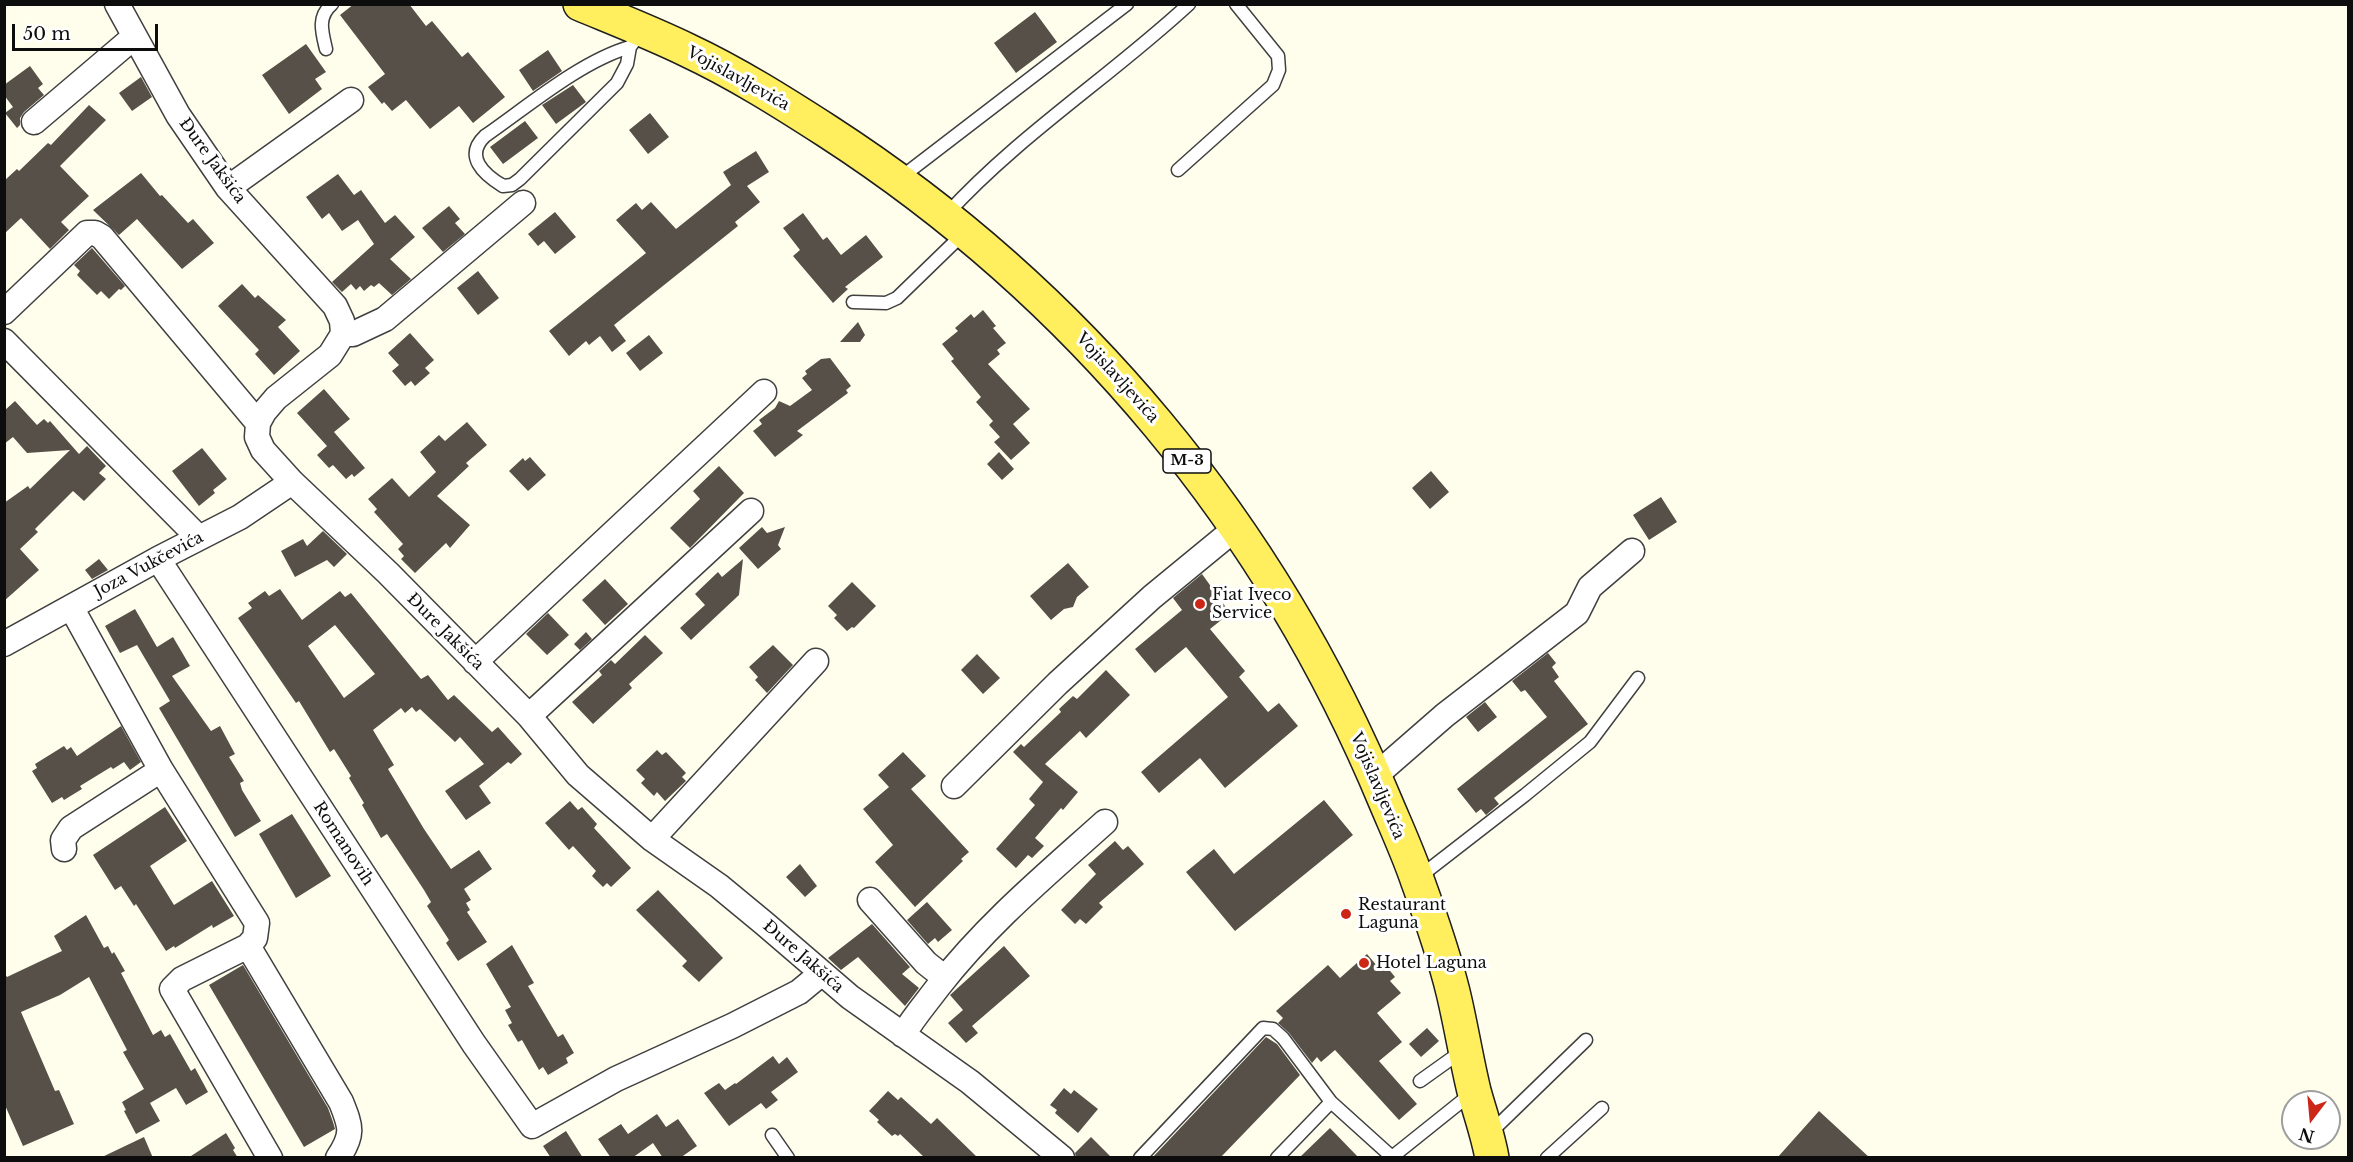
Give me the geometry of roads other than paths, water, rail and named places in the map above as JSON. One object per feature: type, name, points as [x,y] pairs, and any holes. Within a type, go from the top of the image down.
[{"type":"main road","name":"Vojislavljevića","points":[[580,4],[636,38],[689,51],[773,97],[898,180],[1011,270],[1106,363],[1170,438],[1236,528],[1306,636],[1375,776],[1417,879],[1453,991],[1474,1091],[1490,1146]]},
{"type":"street","name":"Đure Jakšića","points":[[117,4],[178,115],[228,188],[335,306],[342,321],[343,334]]},
{"type":"street","points":[[34,122],[134,37]]},
{"type":"street","points":[[228,188],[351,100]]},
{"type":"street","points":[[4,312],[87,233],[95,233],[102,237],[258,423],[276,398],[330,355],[343,334],[360,332],[385,318],[523,203]]},
{"type":"street","points":[[4,341],[199,538]]},
{"type":"street","points":[[475,662],[764,392]]},
{"type":"street","name":"Đure Jakšića","points":[[258,423],[257,437],[264,450],[292,482],[388,573],[529,716],[578,775],[652,839],[719,886],[850,997],[970,1082],[1062,1158]]},
{"type":"street","name":"Joza Vukčevića","points":[[4,644],[258,506],[292,482]]},
{"type":"street","points":[[529,716],[751,511]]},
{"type":"street","points":[[954,786],[1152,597],[1236,528]]},
{"type":"street","points":[[1375,776],[1445,716],[1577,613],[1590,587],[1632,550]]},
{"type":"street","name":"Romanovih","points":[[158,559],[474,1044],[532,1126],[616,1079],[732,1026],[799,992],[822,973]]},
{"type":"street","points":[[71,607],[160,770],[257,923],[255,938],[248,946],[182,979],[172,989],[270,1158]]},
{"type":"street","points":[[652,839],[816,661]]},
{"type":"street","points":[[64,849],[63,840],[71,828],[160,770]]},
{"type":"street","points":[[903,1035],[964,953],[1008,908],[1105,822]]},
{"type":"street","points":[[870,900],[926,963],[945,978]]},
{"type":"street","points":[[248,946],[341,1102],[351,1125],[348,1143],[338,1158]]},
{"type":"lane","points":[[326,49],[320,26],[325,10],[332,4]]},
{"type":"lane","points":[[898,180],[1127,4]]},
{"type":"lane","points":[[853,302],[886,303],[897,298],[955,224],[967,191],[1025,138],[1189,4]]},
{"type":"lane","points":[[1178,170],[1273,85],[1279,70],[1278,56],[1236,4]]},
{"type":"lane","points":[[636,38],[627,64],[617,83],[520,179],[502,186],[495,182],[475,159],[474,151],[477,143],[590,63],[636,38]]},
{"type":"lane","points":[[1417,879],[1526,795],[1590,742],[1638,678]]},
{"type":"lane","points":[[1140,1158],[1263,1028],[1273,1029],[1283,1038],[1331,1102],[1392,1156],[1474,1091]]},
{"type":"lane","points":[[1490,1146],[1586,1040]]},
{"type":"lane","points":[[1420,1081],[1465,1049]]},
{"type":"lane","points":[[1276,1158],[1331,1102]]},
{"type":"lane","points":[[1547,1158],[1602,1108]]},
{"type":"lane","points":[[772,1135],[788,1158]]},
{"type":"place","name":"Fiat Iveco Service","points":[[1200,604]]},
{"type":"place","name":"Restaurant Laguna","points":[[1346,914]]},
{"type":"place","name":"Hotel Laguna","points":[[1364,963]]}]
